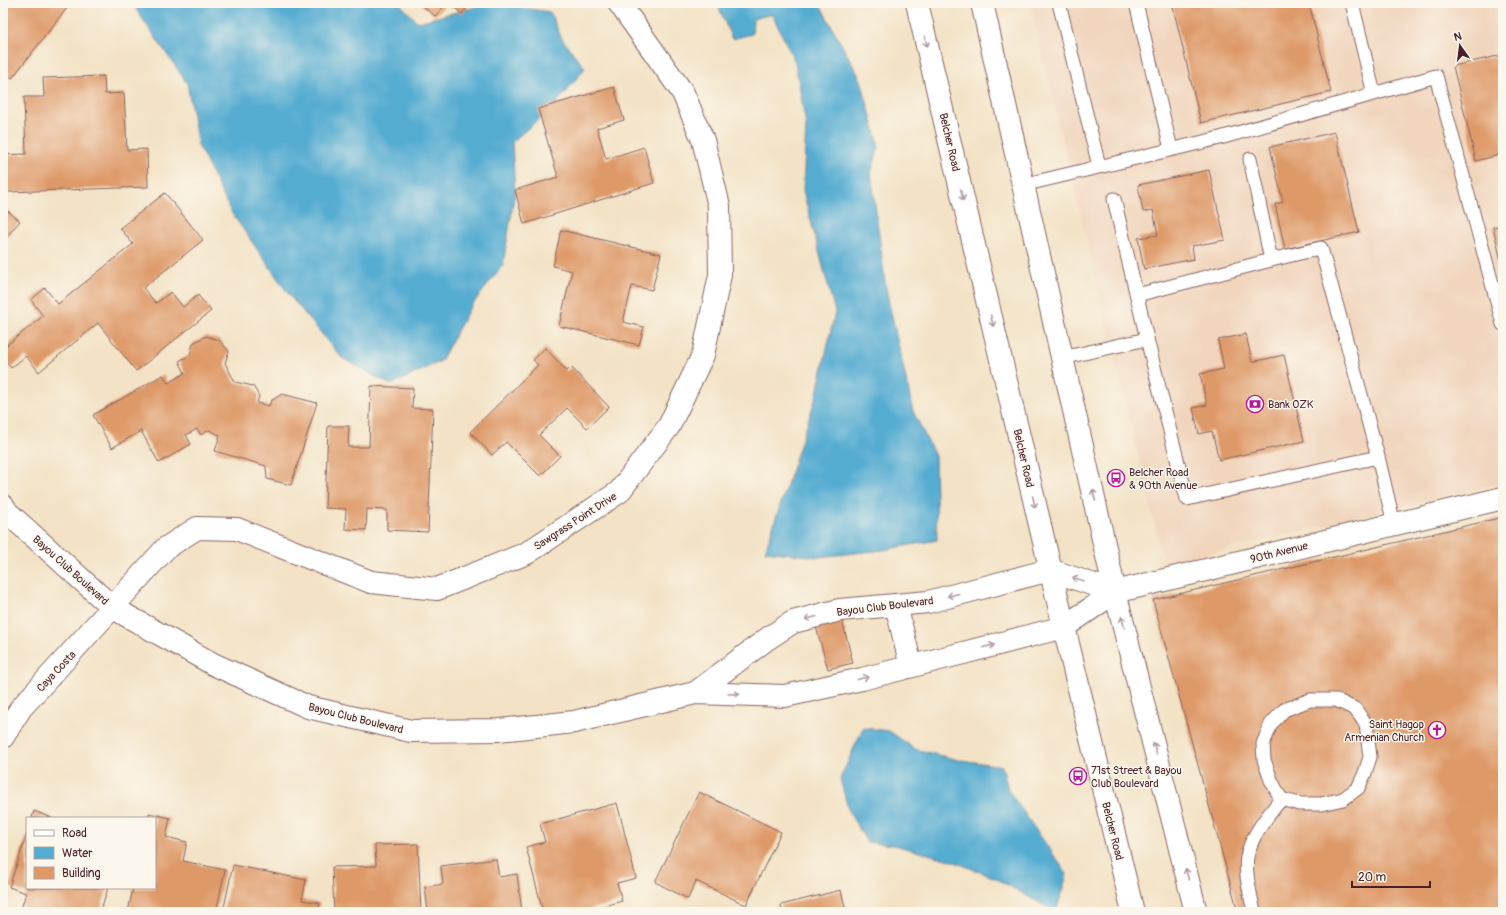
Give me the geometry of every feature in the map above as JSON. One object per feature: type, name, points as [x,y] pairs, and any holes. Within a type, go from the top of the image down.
[{"type":"street","name":"Sawgrass Point Drive","points":[[113,608],[166,548],[197,528],[237,529],[372,582],[437,589],[527,553],[619,492],[669,426],[703,355],[720,275],[719,206],[704,140],[683,94],[619,3]]},
{"type":"street","name":"Belcher Road","points":[[917,3],[1050,570],[1133,912]]},
{"type":"street","points":[[982,3],[1116,592],[1196,912]]},
{"type":"street","name":"90th Avenue","points":[[1064,627],[1116,592],[1503,498]]},
{"type":"street","name":"Bayou Club Boulevard","points":[[3,506],[8,514],[113,608],[213,664],[308,707],[411,731],[499,730],[574,722],[696,693],[785,696],[862,679],[1064,627]]},
{"type":"street","name":"Bayou Club Boulevard","points":[[696,693],[767,639],[793,622],[840,610],[928,602],[1050,570]]},
{"type":"street","points":[[1050,570],[1116,592]]},
{"type":"street","points":[[896,605],[911,666]]},
{"type":"street","name":"Caya Costa","points":[[3,737],[21,708],[113,608]]},
{"type":"lane","points":[[1059,3],[1099,166]]},
{"type":"lane","points":[[1136,3],[1171,150]]},
{"type":"lane","points":[[1352,3],[1374,94]]},
{"type":"lane","points":[[1023,185],[1220,138],[1436,76],[1503,324]]},
{"type":"lane","points":[[1250,159],[1271,260]]},
{"type":"lane","points":[[1114,199],[1187,499],[1378,457]]},
{"type":"lane","points":[[1137,295],[1321,248],[1378,457],[1394,524]]},
{"type":"lane","points":[[1062,358],[1147,339]]},
{"type":"lane","points":[[1310,700],[1336,700],[1355,709],[1366,724],[1370,757],[1358,788],[1343,799],[1321,804],[1299,804],[1281,799],[1271,780],[1264,760],[1263,744],[1271,724],[1284,710],[1310,700]]},
{"type":"lane","points":[[1254,912],[1246,869],[1247,857],[1257,831],[1281,799]]},
{"type":"shaded area","points":[[1030,3],[1503,3],[1503,483],[1164,564]]},
{"type":"water","points":[[136,3],[399,3],[418,22],[491,3],[550,12],[562,39],[585,68],[554,106],[512,142],[515,192],[503,265],[469,309],[441,361],[391,385],[342,358],[290,296],[231,212],[198,145],[187,83],[137,11]]},
{"type":"water","points":[[721,3],[819,3],[861,80],[879,146],[871,173],[886,289],[913,411],[935,456],[937,540],[883,550],[818,557],[765,551],[816,397],[835,312],[803,191],[806,125],[795,62],[772,14],[753,19],[752,34],[732,39],[719,8]]},
{"type":"water","points":[[863,728],[889,731],[915,749],[954,759],[1002,766],[1008,790],[1067,874],[1056,912],[995,878],[950,860],[894,845],[867,842],[849,812],[840,779]]},
{"type":"building","points":[[3,3],[71,3],[12,78],[3,71]]},
{"type":"building","points":[[419,3],[447,3],[435,16]]},
{"type":"building","points":[[449,3],[471,3],[462,14]]},
{"type":"building","points":[[1172,3],[1309,3],[1331,92],[1201,123]]},
{"type":"building","points":[[1502,55],[1503,154],[1476,161],[1453,66]]},
{"type":"building","points":[[104,76],[105,94],[124,93],[127,150],[147,149],[148,187],[7,192],[6,174],[3,174],[3,155],[26,154],[24,97],[44,97],[43,78]]},
{"type":"building","points":[[614,87],[624,120],[597,128],[606,159],[644,147],[654,183],[524,224],[515,190],[558,177],[538,109]]},
{"type":"building","points":[[1335,132],[1359,232],[1285,249],[1275,204],[1283,202],[1270,147]]},
{"type":"building","points":[[1209,170],[1225,240],[1192,246],[1194,259],[1144,269],[1138,238],[1158,235],[1153,210],[1143,212],[1138,185]]},
{"type":"building","points":[[165,193],[203,240],[143,288],[156,303],[171,292],[183,307],[198,295],[211,311],[136,371],[98,323],[39,372],[26,356],[11,368],[3,358],[3,348],[43,316],[31,300],[45,288],[58,304],[133,244],[120,228]]},
{"type":"building","points":[[3,207],[20,221],[3,241]]},
{"type":"building","points":[[1503,225],[1503,265],[1502,265],[1493,227]]},
{"type":"building","points":[[561,230],[661,254],[652,290],[632,286],[623,322],[644,327],[639,345],[559,326],[572,271],[553,266]]},
{"type":"building","points":[[1246,334],[1252,362],[1284,355],[1304,441],[1219,460],[1212,431],[1199,434],[1193,408],[1207,405],[1200,374],[1224,369],[1218,340]]},
{"type":"building","points":[[206,336],[219,340],[229,351],[225,363],[235,382],[253,386],[259,396],[257,403],[269,406],[271,401],[282,394],[317,403],[291,485],[267,479],[266,466],[215,451],[220,435],[209,430],[201,435],[197,429],[186,435],[191,444],[159,463],[141,431],[112,448],[93,415],[163,375],[168,383],[185,373],[179,361],[190,355],[193,343]]},
{"type":"building","points":[[545,348],[567,371],[571,367],[609,407],[587,428],[567,408],[539,435],[560,456],[540,476],[506,442],[492,455],[470,432],[538,365],[533,360]]},
{"type":"building","points":[[371,386],[413,388],[412,408],[433,409],[428,532],[387,530],[387,510],[367,509],[366,530],[345,529],[346,509],[325,508],[328,426],[349,426],[348,447],[369,447]]},
{"type":"building","points":[[1503,517],[1503,912],[1238,912],[1153,600]]},
{"type":"building","points":[[842,620],[853,663],[828,669],[816,627]]},
{"type":"building","points":[[699,792],[781,832],[746,905],[696,881],[688,899],[655,882]]},
{"type":"building","points":[[617,803],[636,878],[617,883],[622,901],[582,912],[543,912],[526,847],[545,842],[540,824]]},
{"type":"building","points":[[34,811],[49,817],[32,817]]},
{"type":"building","points":[[149,813],[170,818],[166,837],[187,842],[183,861],[225,870],[216,912],[128,912],[133,889],[156,889],[156,817],[148,817]]},
{"type":"building","points":[[26,837],[26,889],[108,889],[100,912],[20,912],[26,893],[9,887]]},
{"type":"building","points":[[418,844],[421,912],[334,912],[332,867],[376,866],[375,845]]},
{"type":"building","points":[[496,859],[499,877],[517,874],[522,912],[428,912],[425,887],[443,884],[441,866]]},
{"type":"building","points":[[233,865],[306,880],[302,900],[320,903],[318,912],[223,912]]},
{"type":"building","points":[[841,890],[846,912],[782,912],[781,905]]},
{"type":"place","name":"Bank OZK","points":[[1255,404]]},
{"type":"place","name":"Belcher Road & 90th Avenue","points":[[1116,478]]},
{"type":"place","name":"Saint Hagop Armenian Church","points":[[1437,730]]},
{"type":"place","name":"71st Street & Bayou Club Boulevard","points":[[1078,776]]}]
